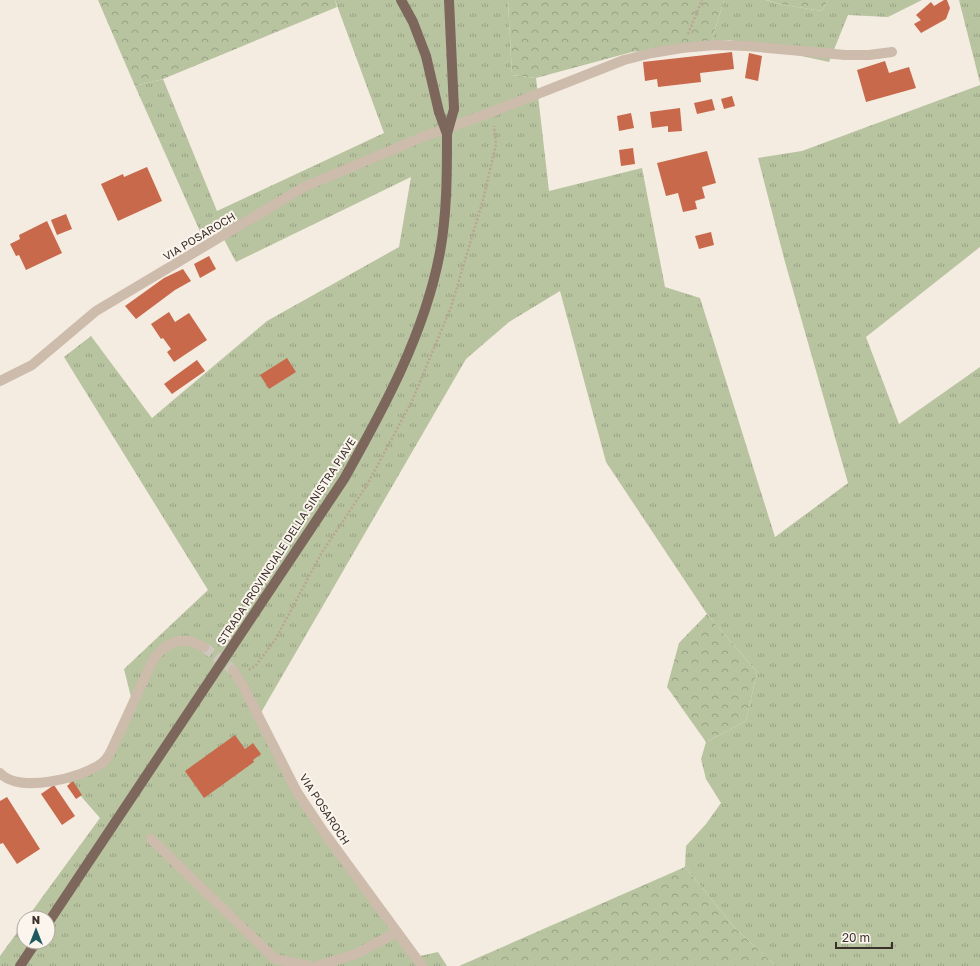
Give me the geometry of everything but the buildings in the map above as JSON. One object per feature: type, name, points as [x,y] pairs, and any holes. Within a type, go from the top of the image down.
[{"type":"main road","points":[[401,0],[413,22],[426,56],[439,112],[448,134]]},
{"type":"main road","name":"STRADA PROVINCIALE DELLA SINISTRA PIAVE","points":[[56,911],[344,479],[375,424],[399,374],[417,331],[432,288],[440,252],[445,212],[448,134],[454,109],[449,0]]},
{"type":"main road","points":[[20,966],[31,950]]},
{"type":"street","name":"VIA POSAROCH","points":[[0,381],[32,365],[96,311],[304,187],[425,136],[484,115],[624,60],[682,48],[715,45],[747,46],[845,55],[869,55],[892,52]]},
{"type":"street","points":[[0,773],[13,781],[29,783],[44,782],[83,773],[104,762],[111,751],[158,652],[168,645],[180,641],[192,642],[204,647]]},
{"type":"street","name":"VIA POSAROCH","points":[[233,670],[243,686],[298,792],[323,831],[422,966]]},
{"type":"street","points":[[151,838],[275,959],[310,966]]},
{"type":"street","points":[[317,966],[356,954],[397,932]]},
{"type":"path","points":[[682,48],[702,0]]},
{"type":"green space","points":[[98,0],[335,0],[337,7],[163,79],[135,86]]},
{"type":"green space","points":[[335,0],[508,0],[512,75],[536,78],[549,191],[642,168],[665,287],[700,298],[775,537],[848,483],[785,262],[758,158],[802,151],[980,85],[980,247],[866,337],[899,424],[980,367],[980,966],[776,966],[735,928],[685,867],[686,846],[706,824],[721,803],[706,779],[701,759],[706,742],[746,721],[757,672],[707,614],[606,462],[560,291],[509,322],[466,359],[259,716],[323,831],[420,956],[438,952],[447,966],[0,966],[0,956],[16,934],[16,950],[56,950],[56,910],[33,910],[100,818],[65,778],[104,762],[133,705],[124,669],[208,590],[64,357],[91,336],[152,418],[267,321],[399,247],[411,177],[236,262],[219,230],[203,238],[135,86],[163,79],[217,211],[384,133]]},
{"type":"green space","points":[[508,0],[724,0],[711,43],[632,52],[536,78],[512,75]]},
{"type":"green space","points":[[724,0],[766,0],[779,4],[822,11],[828,0],[922,0],[888,17],[848,15],[829,62],[729,40],[711,43]]},
{"type":"green space","points":[[767,0],[828,0],[822,11],[779,4]]},
{"type":"green space","points":[[959,0],[980,0],[980,83]]},
{"type":"green space","points":[[707,614],[757,672],[746,721],[706,742],[667,687],[679,643]]},
{"type":"green space","points":[[685,867],[735,928],[776,966],[459,966]]},
{"type":"tunnel","points":[[204,647],[233,670]]}]
